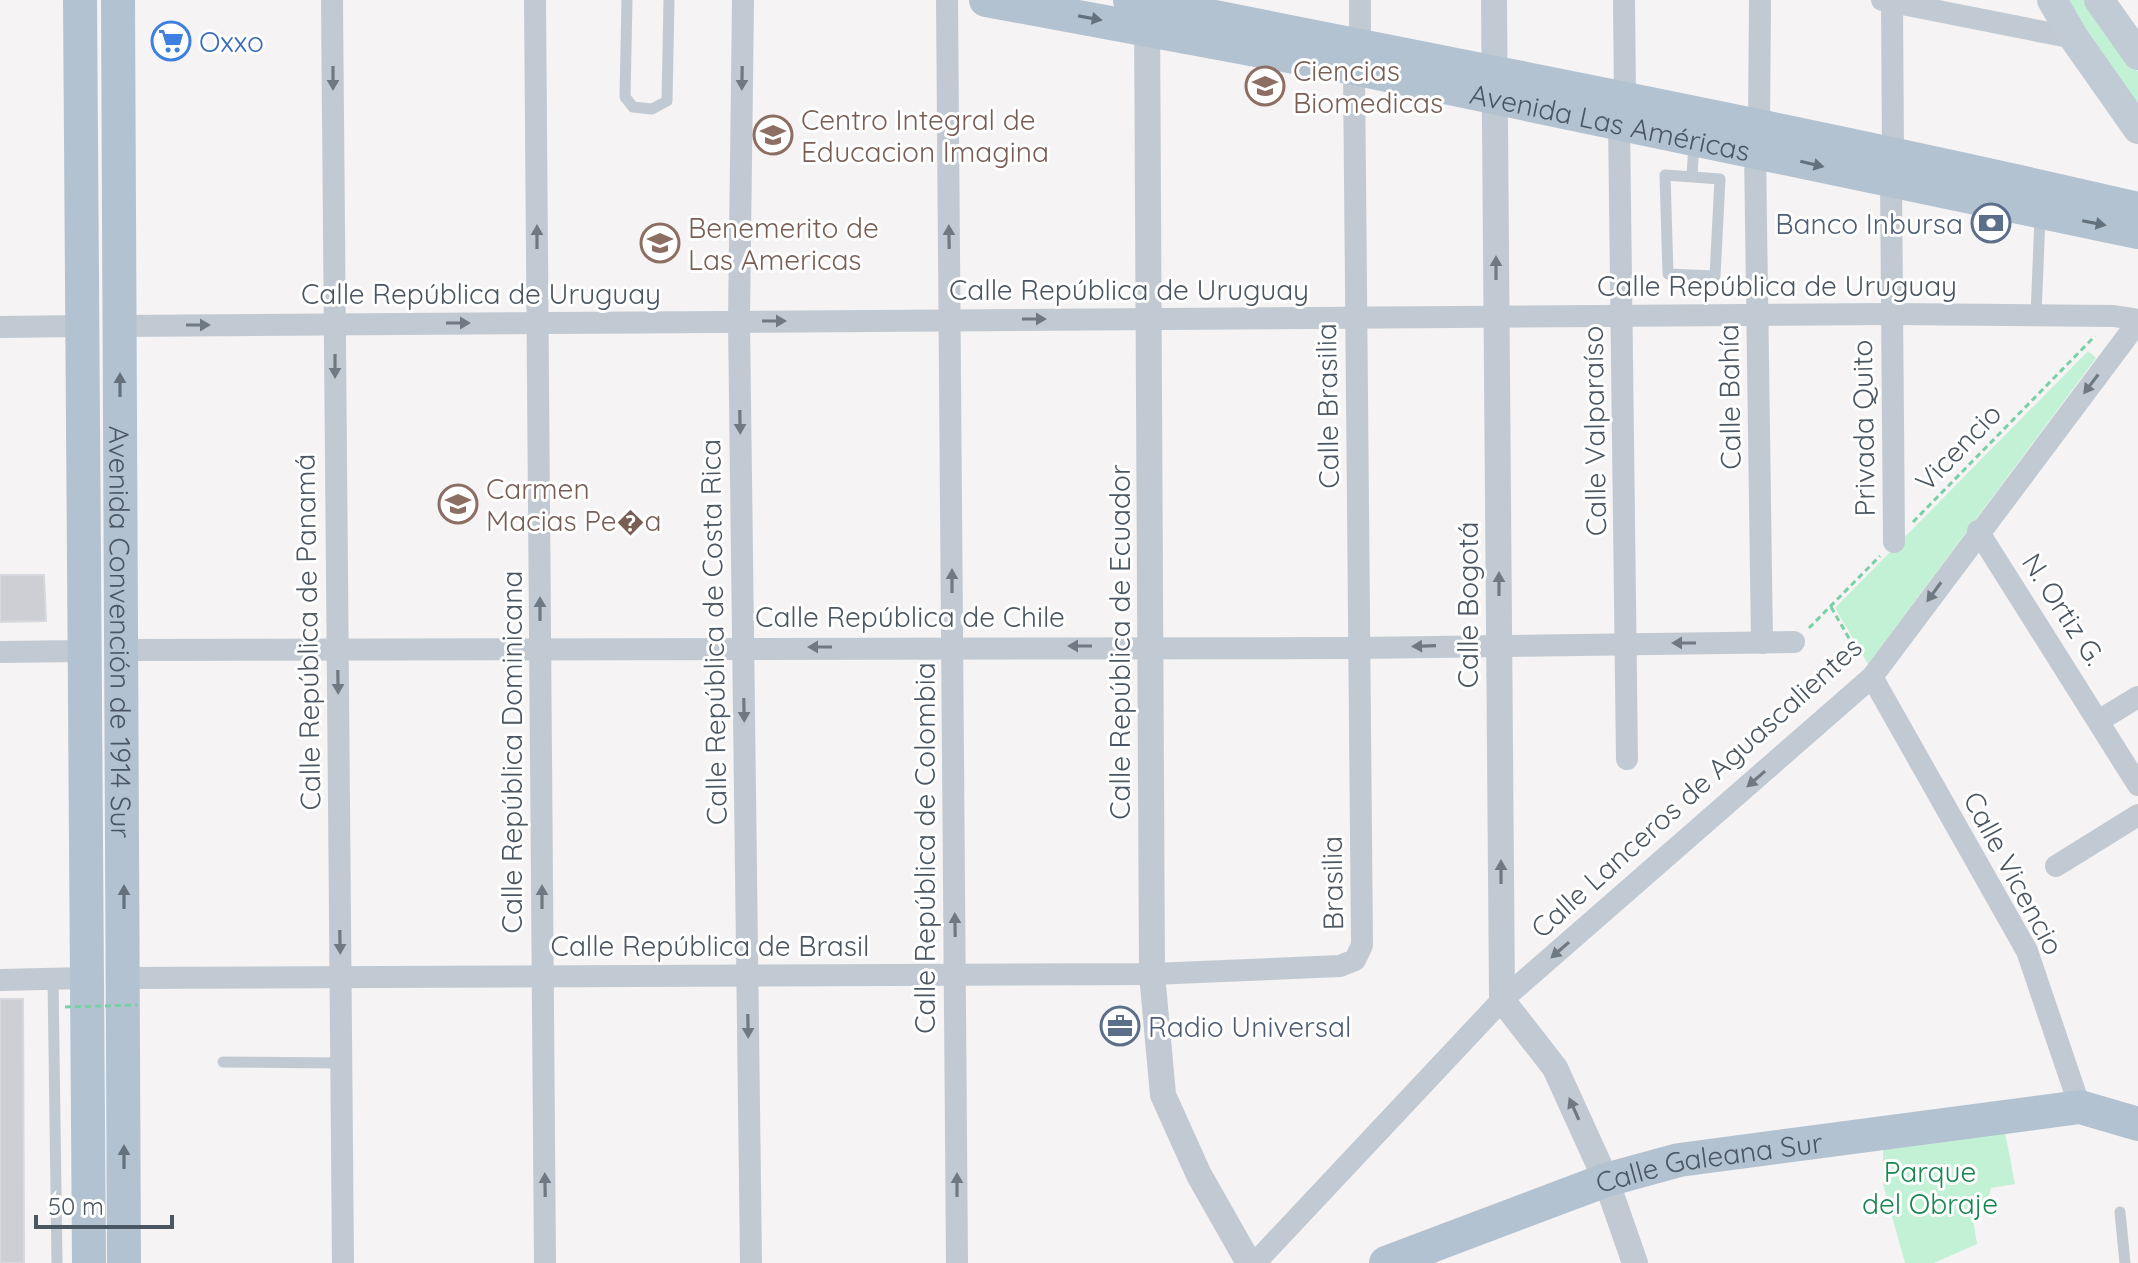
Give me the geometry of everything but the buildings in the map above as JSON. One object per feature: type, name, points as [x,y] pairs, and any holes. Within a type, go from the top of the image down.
[{"type":"main road","name":"Avenida Convención de 1914 Sur","points":[[80,0],[83,651],[69,978],[89,1263]]},
{"type":"main road","name":"Avenida Convención de 1914 Sur","points":[[118,0],[122,650],[131,992],[124,1263]]},
{"type":"main road","name":"Avenida Las Américas","points":[[986,0],[1143,8],[1357,56],[1892,167],[2138,209]]},
{"type":"main road","points":[[2052,0],[2074,38],[2138,129]]},
{"type":"main road","points":[[2099,0],[2138,55]]},
{"type":"main road","name":"Avenida Las Américas","points":[[1622,109],[1695,138],[1757,138]]},
{"type":"main road","name":"Avenida Las Américas","points":[[1892,167],[2041,212],[2138,232]]},
{"type":"main road","name":"Calle Galeana Sur","points":[[1386,1263],[1448,1252],[1606,1180],[1679,1160],[2080,1107],[2138,1124]]},
{"type":"street","name":"Calle República de Panamá","points":[[332,0],[343,1263]]},
{"type":"street","name":"Calle República Dominicana","points":[[535,0],[545,1263]]},
{"type":"street","name":"Calle República de Costa Rica","points":[[743,0],[739,321],[751,1263]]},
{"type":"street","name":"Calle República de Colombia","points":[[947,0],[957,1263]]},
{"type":"street","name":"Calle Brasilia","points":[[1359,648],[1356,317],[1360,0]]},
{"type":"street","name":"Calle Bogotá","points":[[1494,0],[1502,1000]]},
{"type":"street","name":"Calle Valparaíso","points":[[1624,0],[1622,315],[1627,759]]},
{"type":"street","name":"Calle Bahía","points":[[1760,0],[1757,138],[1762,643]]},
{"type":"street","points":[[1887,1],[2074,38]]},
{"type":"street","name":"Privada Quito","points":[[1887,1],[1892,167],[1894,542]]},
{"type":"street","name":"Calle República de Ecuador","points":[[1143,8],[1149,319],[1152,974],[1163,1095],[1199,1175],[1249,1263]]},
{"type":"street","name":"Calle República de Uruguay","points":[[120,326],[1892,314],[2114,316],[2138,321]]},
{"type":"street","name":"Calle Lanceros de Aguascalientes","points":[[1255,1263],[1502,1000],[1872,677],[1978,531],[2138,321]]},
{"type":"street","points":[[0,327],[81,326]]},
{"type":"street","name":"N. Ortiz G.","points":[[1978,531],[2100,720],[2138,785]]},
{"type":"street","name":"Calle República de Chile","points":[[122,650],[952,646],[1359,648],[1499,643],[1794,642]]},
{"type":"street","name":"Brasilia","points":[[1152,974],[1340,966],[1355,960],[1362,945],[1359,648]]},
{"type":"street","points":[[0,652],[83,651]]},
{"type":"street","name":"Calle Vicencio","points":[[1872,677],[2027,951],[2080,1107]]},
{"type":"street","points":[[2100,720],[2138,697]]},
{"type":"street","points":[[2056,866],[2138,815]]},
{"type":"street","name":"Calle República de Brasil","points":[[131,992],[340,978],[1152,974]]},
{"type":"street","points":[[0,980],[69,978]]},
{"type":"street","points":[[1502,1000],[1555,1068],[1606,1180],[1635,1263]]},
{"type":"lane","points":[[627,0],[625,97],[633,107],[652,109],[667,101],[669,0]]},
{"type":"lane","points":[[1692,176],[1695,138]]},
{"type":"lane","points":[[1665,175],[1692,176],[1720,179],[1715,276],[1668,274],[1665,175]]},
{"type":"lane","points":[[2036,315],[2041,212]]},
{"type":"lane","points":[[57,1263],[69,978]]},
{"type":"lane","points":[[223,1062],[341,1063]]},
{"type":"lane","points":[[2120,1212],[2125,1263]]},
{"type":"path","name":"Vicencio","points":[[1794,642],[2114,316]]},
{"type":"path","points":[[1831,607],[1872,677]]},
{"type":"path","points":[[65,1007],[131,992]]},
{"type":"green space","points":[[2063,0],[2086,0],[2138,72],[2138,104]]},
{"type":"green space","points":[[2088,351],[2096,358],[1868,664],[1835,608]]},
{"type":"green space","name":"Parque del Obraje","points":[[2005,1132],[2015,1184],[1991,1188],[1987,1203],[1971,1206],[1977,1244],[1934,1263],[1905,1263],[1883,1184],[1883,1149]]},
{"type":"place","name":"Oxxo","points":[[171,41]]},
{"type":"place","name":"Ciencias Biomedicas","points":[[1265,86]]},
{"type":"place","name":"Centro Integral de Educacion Imagina","points":[[773,135]]},
{"type":"place","name":"Banco Inbursa","points":[[1991,223]]},
{"type":"place","name":"Benemerito de Las Americas","points":[[660,243]]},
{"type":"place","name":"Carmen Macias Pe�a","points":[[458,504]]},
{"type":"place","name":"Radio Universal","points":[[1120,1026]]}]
